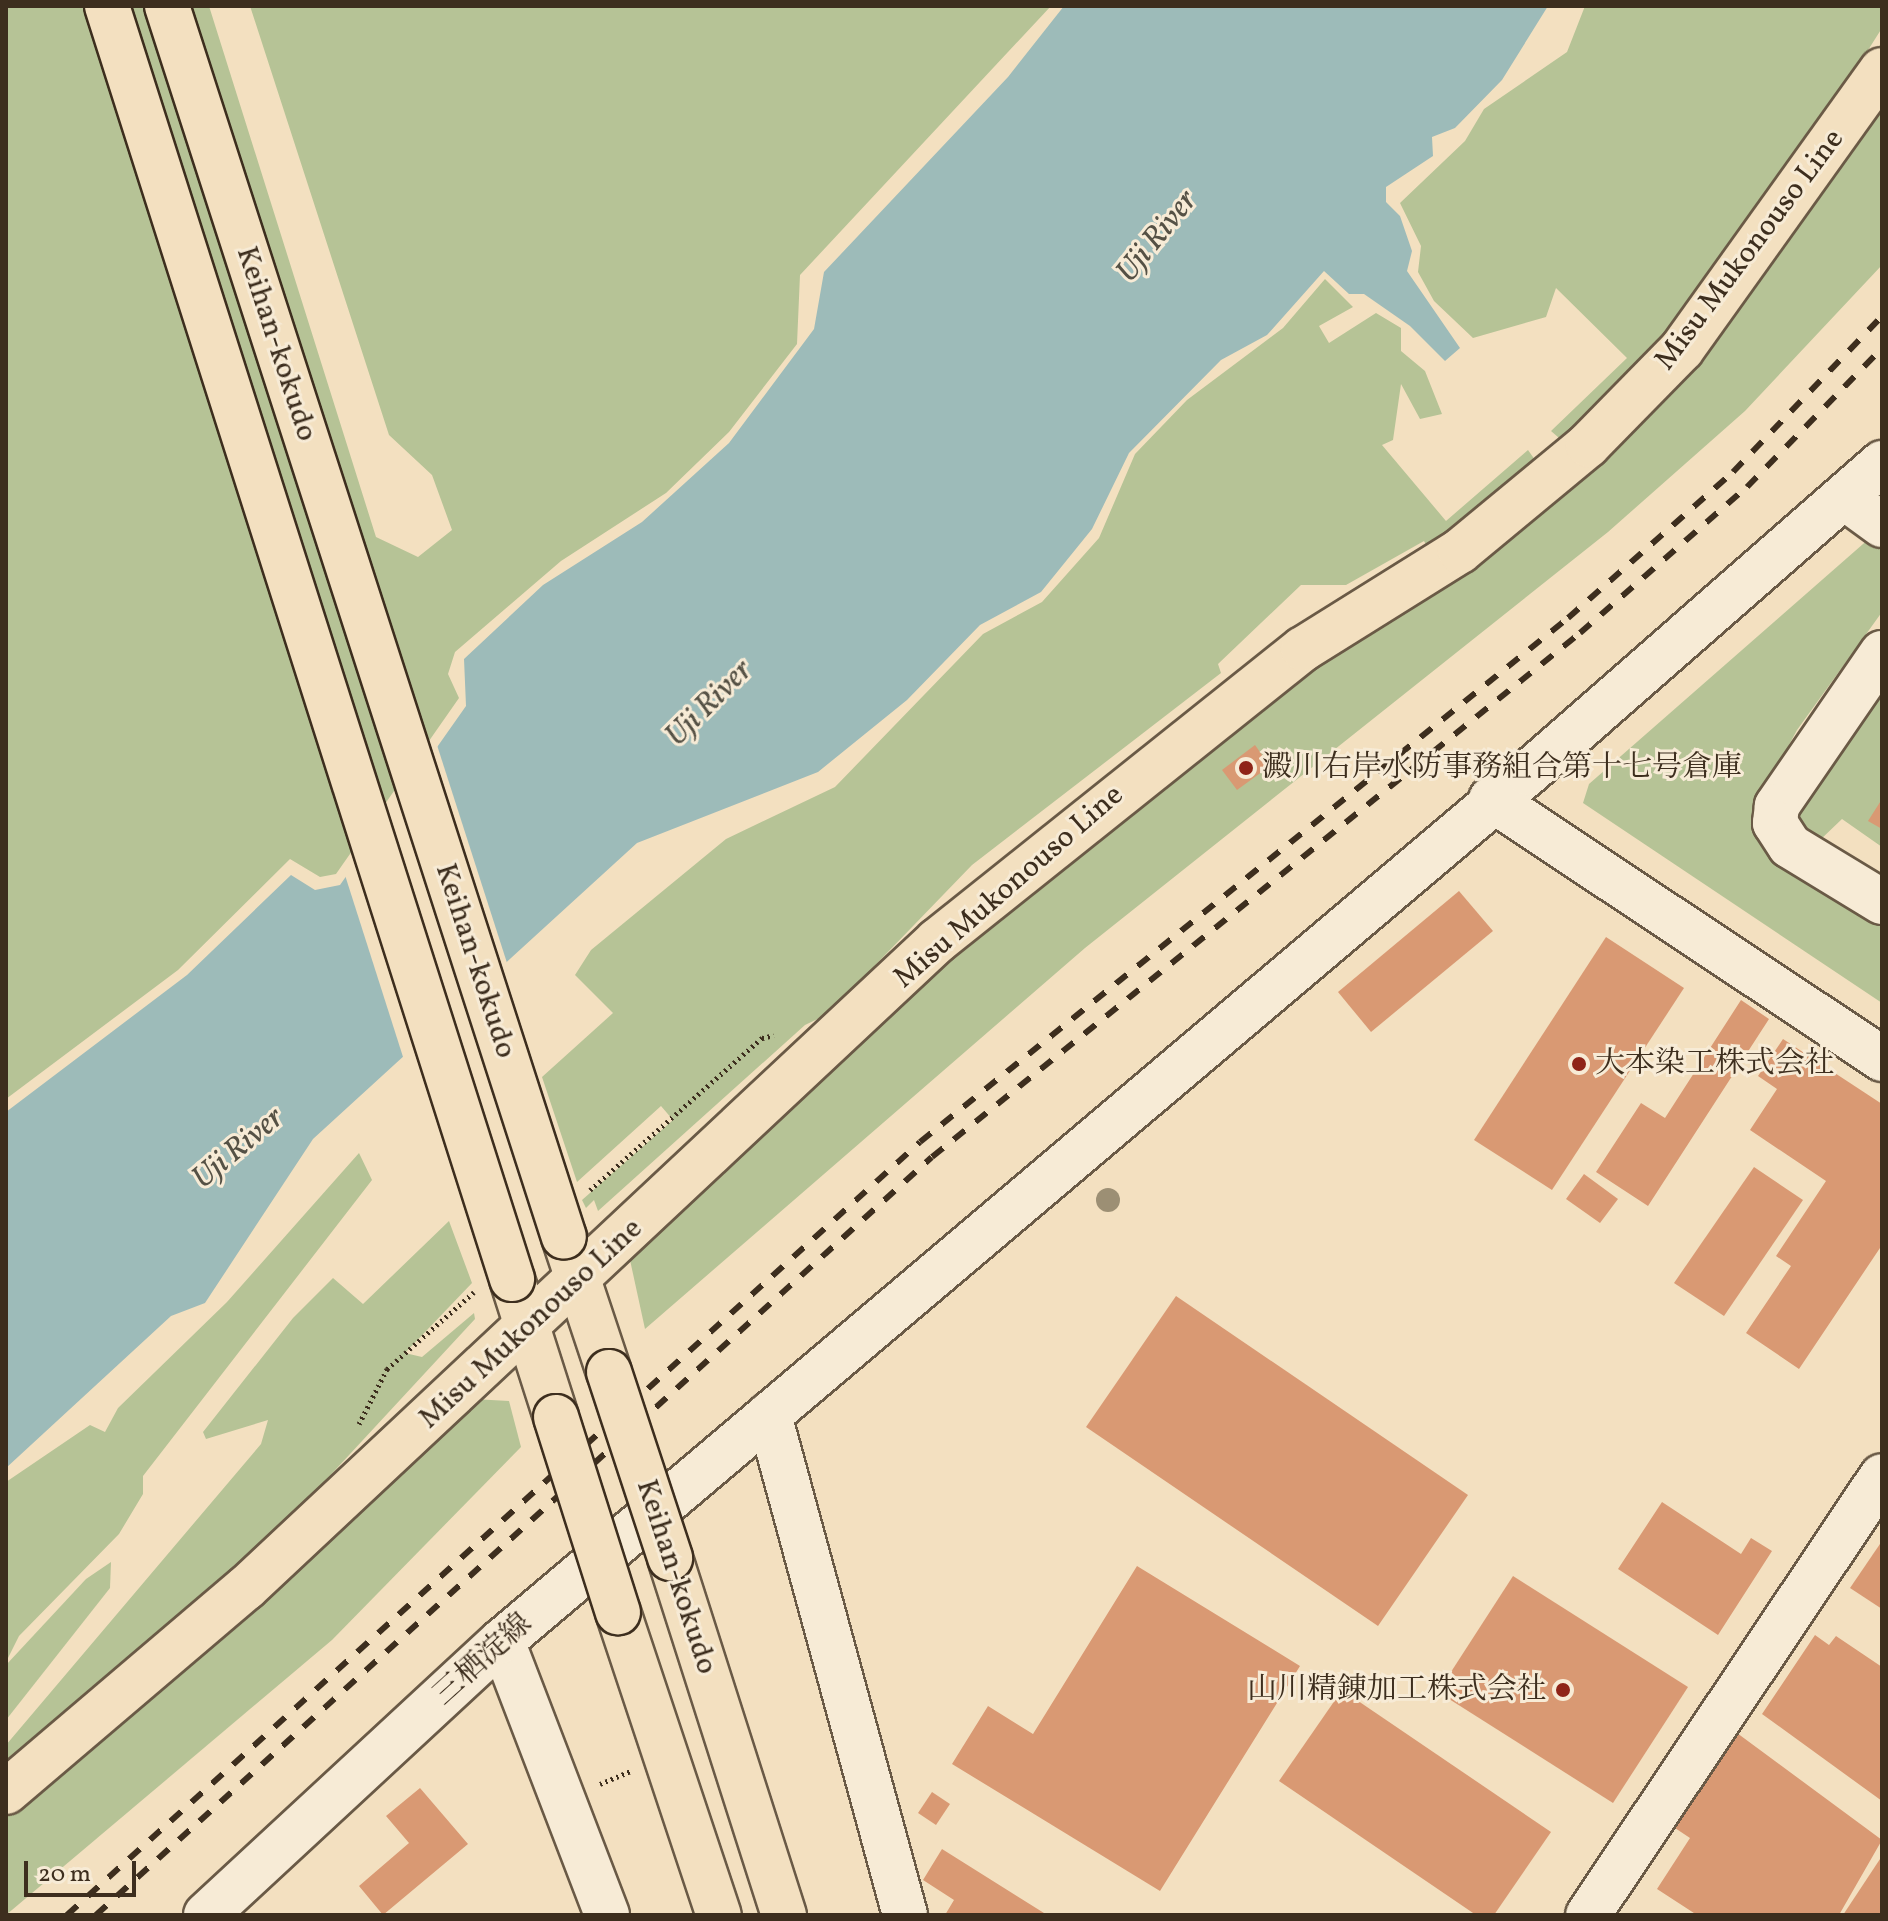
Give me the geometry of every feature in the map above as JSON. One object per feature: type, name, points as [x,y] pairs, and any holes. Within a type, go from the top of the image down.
[{"type":"main road","name":"Keihan-kokudo","points":[[107,6],[527,1329],[719,1915]]},
{"type":"main road","name":"Keihan-kokudo","points":[[167,6],[784,1915]]},
{"type":"main road","name":"Misu Mukonouso Line","points":[[6,1792],[246,1588],[527,1329],[937,941],[1303,649],[1460,551],[1588,445],[1682,349],[1882,70]]},
{"type":"street","name":"三栖淀線","points":[[206,1915],[502,1641],[1845,498],[1882,463]]},
{"type":"street","points":[[1845,498],[1882,525]]},
{"type":"street","points":[[1882,653],[1777,806],[1775,823],[1790,846],[1882,902]]},
{"type":"street","points":[[1491,799],[1882,1059]]},
{"type":"street","points":[[769,1415],[905,1915]]},
{"type":"street","points":[[1588,1915],[1882,1476]]},
{"type":"street","points":[[502,1641],[607,1915]]},
{"type":"green space","points":[[6,6],[209,6],[376,537],[418,557],[452,530],[432,475],[389,435],[250,6],[1051,6],[800,275],[797,344],[729,432],[666,493],[561,561],[455,652],[448,674],[459,698],[336,874],[320,877],[290,859],[178,970],[6,1099]]},
{"type":"green space","points":[[1585,6],[1882,6],[1882,28],[1781,188],[1657,346],[1566,444],[1551,431],[1627,358],[1556,288],[1546,317],[1473,338],[1434,301],[1418,272],[1421,246],[1400,203],[1465,141],[1484,109],[1567,52]]},
{"type":"green space","points":[[1882,105],[1882,265],[1745,411],[1608,532],[1085,948],[645,1329],[630,1260],[978,930],[1331,650],[1422,596]]},
{"type":"green space","points":[[1325,279],[1353,307],[1319,326],[1329,343],[1376,313],[1401,328],[1401,351],[1425,371],[1442,414],[1420,419],[1401,384],[1393,440],[1382,445],[1446,521],[1528,450],[1540,467],[1430,552],[1424,541],[1346,585],[1301,585],[1218,664],[1221,673],[972,865],[828,1014],[805,1025],[598,1211],[594,1200],[586,1208],[582,1200],[673,1120],[661,1106],[577,1182],[542,1077],[613,1013],[575,975],[591,950],[726,839],[835,787],[983,634],[1042,602],[1099,538],[1135,454],[1187,400],[1283,328]]},
{"type":"green space","points":[[1871,537],[1882,544],[1882,612],[1797,730],[1762,795],[1776,858],[1882,926],[1882,1003],[1583,803],[1589,784]]},
{"type":"green space","points":[[1882,673],[1882,847],[1842,819],[1819,841],[1797,831],[1794,808]]},
{"type":"green space","points":[[359,1153],[372,1180],[143,1476],[143,1494],[119,1534],[19,1636],[6,1662],[6,1482],[90,1425],[105,1432],[118,1408],[227,1302]]},
{"type":"green space","points":[[449,1221],[472,1283],[405,1353],[422,1357],[474,1313],[475,1319],[275,1535],[6,1779],[6,1745],[261,1444],[268,1420],[206,1439],[203,1432],[293,1318],[333,1278],[363,1304]]},
{"type":"green space","points":[[473,1399],[509,1401],[521,1447],[332,1640],[6,1915],[6,1808]]},
{"type":"green space","points":[[111,1562],[110,1588],[6,1720],[6,1665],[86,1579]]},
{"type":"water","name":"Uji River","points":[[1064,6],[1548,6],[1502,80],[1455,128],[1432,137],[1433,156],[1386,187],[1386,202],[1400,216],[1412,251],[1407,271],[1460,348],[1445,361],[1410,326],[1364,294],[1349,294],[1324,271],[1267,335],[1221,360],[1129,453],[1092,529],[1041,592],[980,625],[907,700],[818,772],[637,843],[313,1139],[205,1303],[171,1316],[6,1468],[6,1112],[187,975],[291,875],[315,890],[340,885],[466,706],[464,659],[543,585],[642,522],[729,443],[814,329],[824,272],[1008,77]]},
{"type":"pier","points":[[436,742],[508,966],[404,1060],[344,872]]},
{"type":"building","name":"澱川右岸水防事務組合第十七号倉庫","points":[[1255,745],[1270,766],[1237,790],[1222,770]]},
{"type":"building","points":[[1882,799],[1882,829],[1868,821]]},
{"type":"building","points":[[1459,891],[1493,931],[1371,1032],[1338,992]]},
{"type":"building","name":"大本染工株式会社","points":[[1606,937],[1684,988],[1552,1190],[1474,1140]]},
{"type":"building","points":[[1741,1000],[1769,1019],[1648,1206],[1596,1172],[1641,1103],[1665,1118]]},
{"type":"building","points":[[1783,1039],[1882,1104],[1882,1245],[1799,1369],[1746,1333],[1791,1266],[1776,1256],[1826,1181],[1750,1130],[1777,1089],[1758,1076]]},
{"type":"building","points":[[1754,1167],[1803,1200],[1724,1316],[1674,1283]]},
{"type":"building","points":[[1584,1174],[1618,1199],[1600,1223],[1566,1199]]},
{"type":"building","points":[[1176,1296],[1468,1495],[1378,1626],[1086,1427]]},
{"type":"building","points":[[1662,1502],[1741,1554],[1751,1538],[1772,1551],[1718,1635],[1618,1569]]},
{"type":"building","points":[[1882,1541],[1882,1609],[1850,1588]]},
{"type":"building","points":[[1137,1566],[1300,1666],[1160,1891],[952,1764],[988,1706],[1033,1734]]},
{"type":"building","name":"山川精錬加工株式会社","points":[[1513,1576],[1688,1687],[1613,1803],[1438,1692]]},
{"type":"building","points":[[1815,1635],[1829,1645],[1836,1636],[1882,1667],[1882,1801],[1762,1714]]},
{"type":"building","points":[[1342,1690],[1551,1832],[1494,1915],[1476,1915],[1279,1781]]},
{"type":"building","points":[[1737,1733],[1882,1840],[1839,1915],[1697,1915],[1657,1889],[1690,1838],[1675,1828]]},
{"type":"building","points":[[420,1788],[468,1844],[383,1915],[359,1886],[409,1843],[386,1816]]},
{"type":"building","points":[[932,1792],[950,1804],[936,1825],[918,1813]]},
{"type":"building","points":[[942,1849],[1043,1915],[945,1915],[954,1900],[923,1880]]},
{"type":"building","points":[[1882,1856],[1882,1915],[1843,1915]]},
{"type":"railway","points":[[67,1915],[920,1142],[1568,618],[1733,472],[1882,316]]},
{"type":"railway","points":[[96,1915],[932,1157],[1580,633],[1747,487],[1882,348]]},
{"type":"place","name":"澱川右岸水防事務組合第十七号倉庫","points":[[1246,768]]},
{"type":"place","name":"大本染工株式会社","points":[[1579,1064]]},
{"type":"place","name":"山川精錬加工株式会社","points":[[1563,1690]]}]
